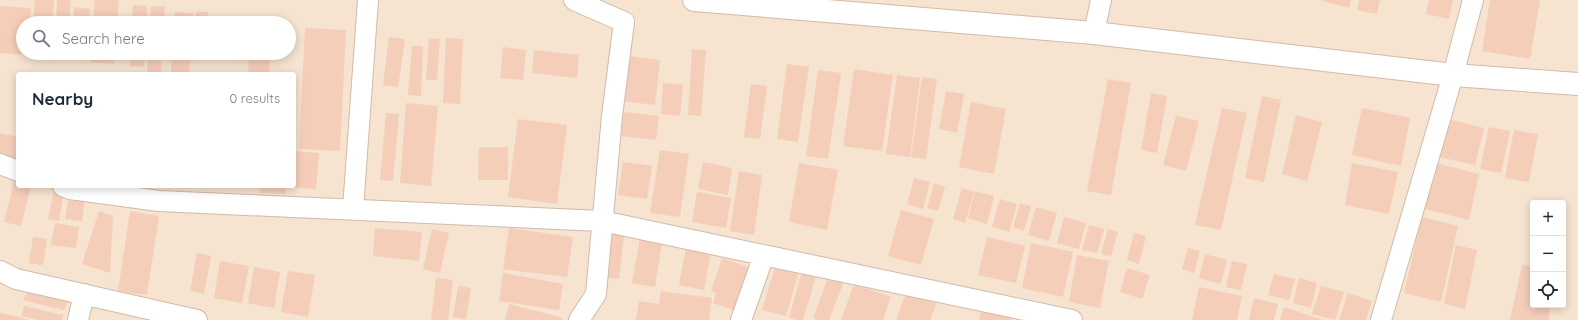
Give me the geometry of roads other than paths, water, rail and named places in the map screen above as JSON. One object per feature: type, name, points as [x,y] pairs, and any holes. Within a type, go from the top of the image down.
[{"type":"main road","points":[[694,0],[1094,33],[1453,75],[1578,84]]},
{"type":"street","points":[[353,210],[368,0]]},
{"type":"street","points":[[574,0],[624,22],[612,116],[596,294],[579,320]]},
{"type":"street","points":[[1094,33],[1101,0]]},
{"type":"street","points":[[1381,320],[1453,75],[1473,0]]},
{"type":"street","points":[[0,164],[16,169]]},
{"type":"street","points":[[68,188],[159,201],[602,221],[764,255],[1026,315],[1072,320]]},
{"type":"street","points":[[741,320],[764,255]]},
{"type":"street","points":[[0,272],[16,279],[197,320]]},
{"type":"street","points":[[78,320],[84,294]]}]
